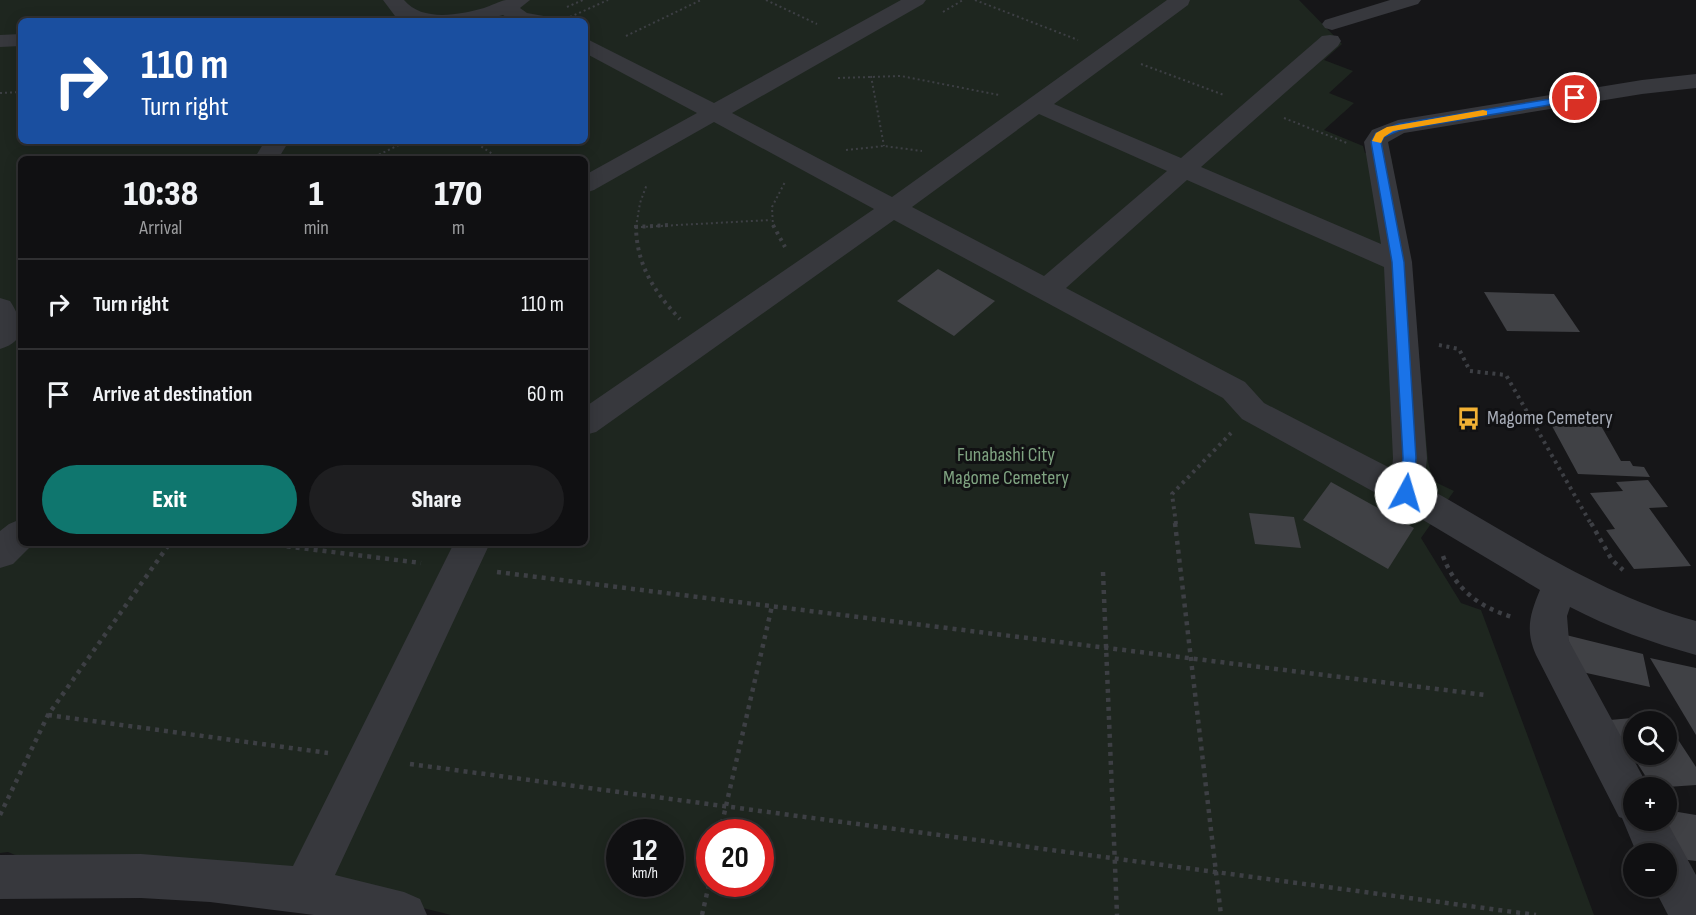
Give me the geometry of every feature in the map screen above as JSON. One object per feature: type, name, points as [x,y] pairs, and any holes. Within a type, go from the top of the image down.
[{"type":"street","points":[[588,183],[916,0]]},
{"type":"street","points":[[588,421],[960,161],[1181,2],[1177,0]]},
{"type":"street","points":[[1046,290],[1254,107],[1331,32],[1401,1]]},
{"type":"street","points":[[473,18],[513,4],[521,18]]},
{"type":"street","points":[[394,10],[420,18]]},
{"type":"street","points":[[0,41],[18,40]]},
{"type":"street","points":[[591,47],[1234,390],[1253,411],[1406,493],[1561,584],[1628,615],[1696,638]]},
{"type":"street","points":[[1406,493],[1410,458],[1398,262],[1376,142],[1380,135],[1398,127],[1642,87],[1696,81]]},
{"type":"street","points":[[1035,106],[1184,168],[1398,262]]},
{"type":"street","points":[[0,553],[18,537]]},
{"type":"street","points":[[305,890],[466,555]]},
{"type":"street","points":[[1561,584],[1548,616],[1550,642],[1623,781]]},
{"type":"street","points":[[0,877],[141,876],[305,890],[404,915]]},
{"type":"street","points":[[1677,885],[1693,915]]},
{"type":"path","points":[[568,18],[608,0]]},
{"type":"path","points":[[591,47],[701,0]]},
{"type":"path","points":[[766,0],[847,38]]},
{"type":"path","points":[[975,0],[1378,155]]},
{"type":"path","points":[[834,78],[901,75],[1008,97],[1035,106]]},
{"type":"path","points":[[870,76],[884,146]]},
{"type":"path","points":[[0,93],[18,93]]},
{"type":"path","points":[[376,156],[401,144]]},
{"type":"path","points":[[478,144],[496,156]]},
{"type":"path","points":[[842,151],[884,146],[928,152],[960,161]]},
{"type":"path","points":[[776,177],[785,182],[775,195],[770,212],[773,231],[784,247],[810,266]]},
{"type":"path","points":[[649,180],[638,202],[634,227],[638,254],[649,282],[665,304],[703,340]]},
{"type":"path","points":[[634,227],[771,220]]},
{"type":"path","points":[[1438,345],[1459,349],[1470,371],[1506,375],[1612,560],[1626,574]]},
{"type":"path","points":[[1221,915],[1172,494],[1253,411]]},
{"type":"path","points":[[0,815],[48,715],[168,546]]},
{"type":"path","points":[[312,546],[466,555],[772,606],[1485,695]]},
{"type":"path","points":[[1103,572],[1117,915]]},
{"type":"path","points":[[723,819],[772,606]]},
{"type":"path","points":[[48,715],[1536,915]]},
{"type":"path","points":[[702,915],[706,897]]},
{"type":"green space","name":"Funabashi City Magome Cemetery","points":[[0,0],[1299,0],[1342,44],[1324,60],[1353,71],[1329,93],[1354,103],[1324,130],[1363,146],[1365,153],[1391,156],[1418,346],[1428,462],[1433,481],[1454,491],[1421,538],[1461,603],[1481,610],[1594,915],[451,915],[286,874],[32,862],[8,852],[0,853]]},
{"type":"building","points":[[938,269],[995,301],[954,336],[897,301]]},
{"type":"building","points":[[1484,292],[1554,294],[1580,332],[1507,331]]},
{"type":"building","points":[[1559,422],[1600,424],[1621,461],[1630,461],[1633,466],[1644,467],[1650,477],[1578,474],[1552,426],[1561,426]]},
{"type":"building","points":[[1648,480],[1668,507],[1649,508],[1691,566],[1634,569],[1606,530],[1615,529],[1590,493],[1623,491],[1616,482]]},
{"type":"building","points":[[1331,482],[1414,528],[1388,569],[1303,520]]},
{"type":"building","points":[[1249,513],[1294,517],[1301,548],[1255,544]]},
{"type":"building","points":[[1566,635],[1643,654],[1650,687],[1582,672]]},
{"type":"building","points":[[1650,658],[1696,668],[1696,735]]},
{"type":"building","points":[[1623,719],[1623,741],[1610,720]]},
{"type":"building","points":[[1677,738],[1696,767],[1696,785],[1677,786],[1677,777],[1646,777],[1638,765],[1677,765]]},
{"type":"building","points":[[1677,812],[1696,815],[1696,861],[1680,859],[1677,843],[1674,843],[1670,831],[1677,831]]},
{"type":"slow traffic","points":[[1377,141],[1380,135],[1390,129],[1483,113]]},
{"type":"place","name":"Magome Cemetery","points":[[1469,418]]},
{"type":"route","points":[[1406,493],[1410,458],[1398,262],[1376,142],[1380,135],[1398,127],[1575,98]]}]
